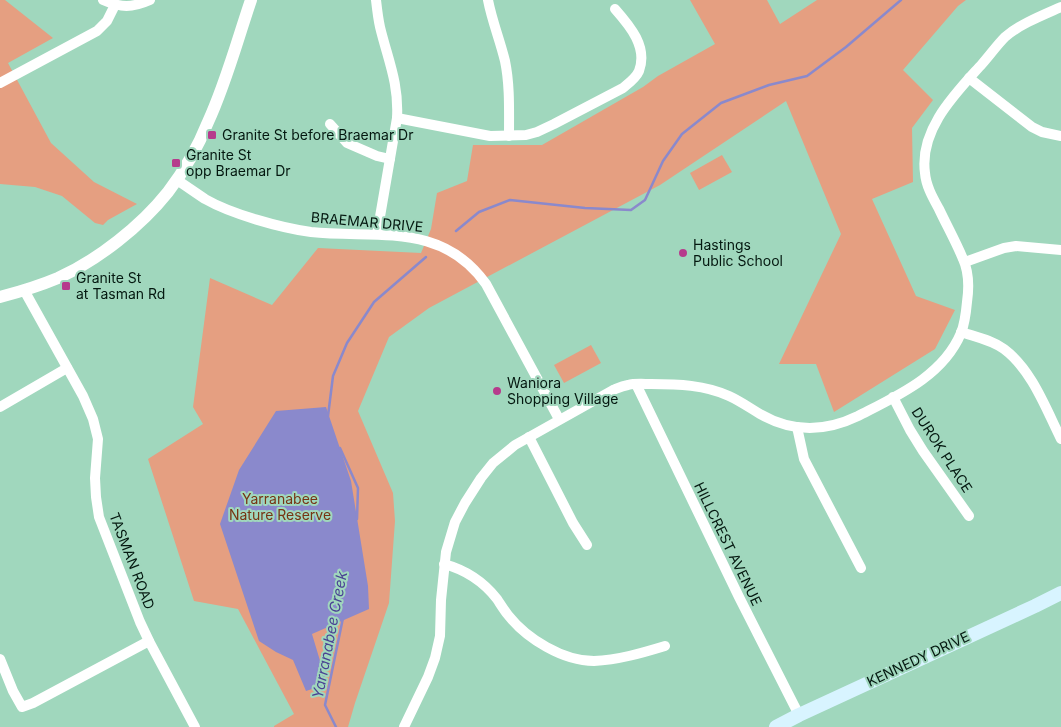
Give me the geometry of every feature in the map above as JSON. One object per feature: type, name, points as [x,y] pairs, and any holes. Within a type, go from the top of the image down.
[{"type":"main road","name":"KENNEDY DRIVE","points":[[776,727],[1035,606],[1061,592]]},
{"type":"street","points":[[103,0],[115,5],[126,6],[150,0]]},
{"type":"street","points":[[0,297],[58,278],[80,266],[128,232],[167,193],[177,180],[208,124],[251,0]]},
{"type":"street","points":[[376,0],[379,24],[393,71],[398,104],[377,234]]},
{"type":"street","points":[[488,0],[507,72],[509,136]]},
{"type":"street","points":[[0,83],[96,31],[108,21],[115,5]]},
{"type":"street","points":[[404,727],[435,658],[440,636],[444,564],[455,522],[481,478],[493,464],[528,437],[613,390],[636,384],[677,384],[714,390],[730,396],[774,421],[812,429],[834,426],[858,416],[893,397],[934,371],[956,344],[961,332],[965,321],[968,280],[965,262],[929,188],[925,174],[924,162],[931,134],[938,118],[969,78],[1006,37],[1013,31],[1061,6]]},
{"type":"street","points":[[397,118],[490,136],[526,135],[546,128],[623,88],[639,72],[641,52],[638,41],[632,30],[615,9]]},
{"type":"street","points":[[969,78],[1032,127],[1042,132],[1061,136]]},
{"type":"street","points":[[330,124],[347,143],[377,156],[390,159]]},
{"type":"street","name":"BRAEMAR DRIVE","points":[[177,180],[207,200],[260,221],[311,232],[377,234],[417,238],[437,244],[456,253],[477,271],[486,284],[560,419]]},
{"type":"street","points":[[965,262],[1004,248],[1016,246],[1061,250]]},
{"type":"street","name":"TASMAN ROAD","points":[[24,290],[83,396],[93,419],[98,439],[95,478],[99,517],[149,642],[195,727]]},
{"type":"street","points":[[961,332],[984,339],[1003,348],[1018,362],[1032,380],[1061,440]]},
{"type":"street","points":[[0,407],[67,368]]},
{"type":"street","name":"HILLCREST AVENUE","points":[[636,384],[726,571],[799,715]]},
{"type":"street","name":"DUROK PLACE","points":[[893,397],[910,430],[969,516]]},
{"type":"street","points":[[797,427],[804,459],[861,568]]},
{"type":"street","points":[[528,437],[572,522],[587,546]]},
{"type":"street","points":[[444,564],[464,571],[474,577],[488,589],[508,615],[532,638],[561,654],[593,661],[637,655],[665,646]]},
{"type":"street","points":[[0,659],[12,690],[22,707],[149,642]]},
{"type":"green space","points":[[0,0],[5,0],[53,38],[8,63],[51,143],[94,182],[137,204],[108,220],[103,225],[95,223],[62,196],[35,187],[0,184]]},
{"type":"green space","name":"Yarranabee Nature Reserve","points":[[690,0],[767,0],[780,24],[817,0],[966,0],[958,6],[903,70],[933,100],[912,128],[913,182],[872,199],[916,296],[955,310],[935,349],[834,412],[816,364],[779,364],[841,234],[786,101],[660,185],[429,308],[389,337],[358,411],[393,493],[395,521],[389,603],[348,727],[274,727],[294,714],[238,609],[194,601],[148,459],[203,424],[193,407],[210,278],[272,305],[318,248],[421,253],[431,229],[437,193],[467,181],[473,145],[542,145],[715,44]]},
{"type":"green space","points":[[722,155],[732,172],[699,190],[690,173]]},
{"type":"green space","points":[[591,345],[601,363],[564,383],[554,365]]},
{"type":"water","points":[[326,407],[351,481],[368,586],[369,609],[312,634],[327,684],[306,691],[293,660],[259,641],[220,524],[239,470],[276,411]]},
{"type":"waterway","name":"Yarranabee Creek","points":[[456,231],[479,212],[510,200],[585,208],[631,210],[645,200],[663,161],[682,134],[721,103],[769,85],[807,76],[846,47],[901,0]]},
{"type":"waterway","name":"Yarranabee Creek","points":[[328,416],[333,376],[347,343],[374,302],[426,257]]},
{"type":"waterway","name":"Yarranabee Creek","points":[[340,448],[358,488],[357,519]]},
{"type":"waterway","name":"Yarranabee Creek","points":[[336,727],[325,705],[343,618]]},
{"type":"place","name":"Granite St before Braemar Dr","points":[[212,135]]},
{"type":"place","name":"Granite St opp Braemar Dr","points":[[176,163]]},
{"type":"place","name":"Hastings Public School","points":[[683,253]]},
{"type":"place","name":"Granite St at Tasman Rd","points":[[66,286]]},
{"type":"place","name":"Waniora Shopping Village","points":[[497,391]]}]
